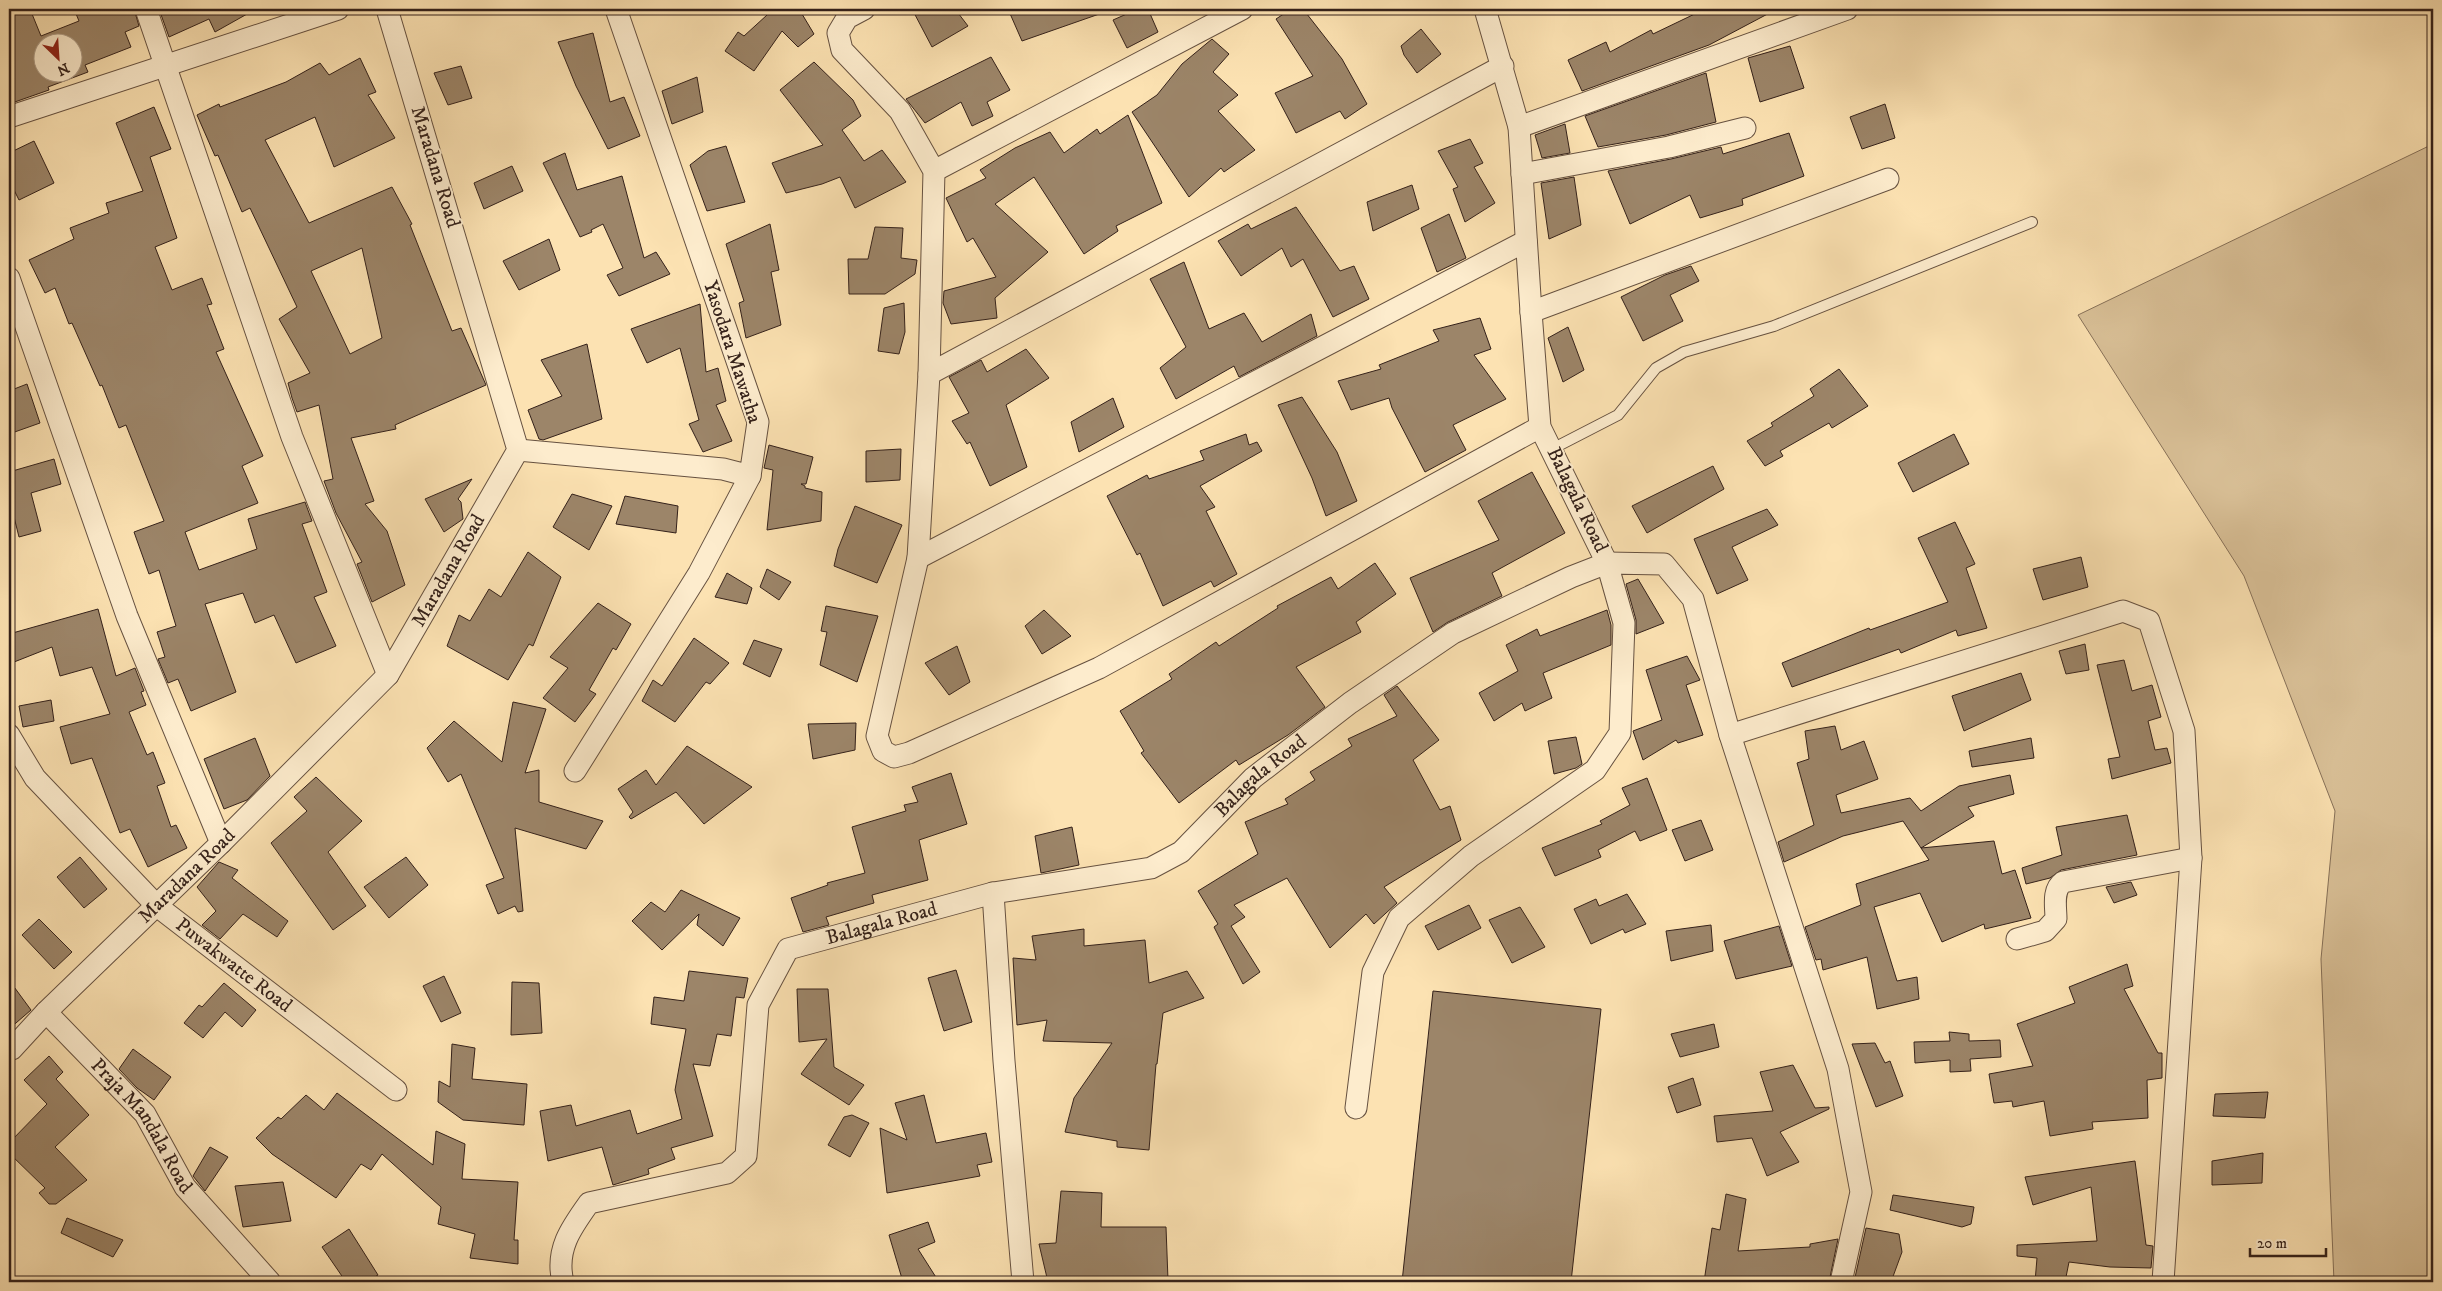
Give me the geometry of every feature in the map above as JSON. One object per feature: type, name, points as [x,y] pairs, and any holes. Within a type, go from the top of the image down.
[{"type":"street","points":[[146,9],[292,437],[388,675]]},
{"type":"street","points":[[9,117],[338,9]]},
{"type":"street","name":"Maradana Road","points":[[46,1012],[221,843],[388,675],[518,450],[387,9]]},
{"type":"street","name":"Yasodara Mawatha","points":[[574,771],[699,573],[750,476],[758,422],[616,9]]},
{"type":"street","points":[[864,9],[847,18],[838,33],[842,50],[900,111],[934,171],[929,374],[918,558],[878,736],[883,751],[894,757],[908,753],[1099,668],[1540,427]]},
{"type":"street","points":[[934,171],[1242,9]]},
{"type":"street","name":"Balagala Road","points":[[563,1282],[560,1268],[567,1233],[588,1203],[727,1173],[746,1156],[758,1005],[788,949],[993,892],[1151,868],[1181,852],[1253,778],[1350,703],[1445,638],[1570,578],[1608,564],[1540,427],[1519,127],[1503,66],[1485,9]]},
{"type":"street","points":[[1519,127],[1847,9]]},
{"type":"street","points":[[929,374],[1503,66]]},
{"type":"street","points":[[1522,174],[1669,147],[1745,128]]},
{"type":"street","points":[[1531,312],[1888,179]]},
{"type":"street","points":[[918,558],[1526,241]]},
{"type":"street","points":[[9,278],[127,616],[221,843]]},
{"type":"street","points":[[518,450],[723,469],[750,476]]},
{"type":"street","points":[[1356,1108],[1373,972],[1399,918],[1472,856],[1595,770],[1620,733],[1624,623],[1608,564],[1664,564],[1693,599],[1730,735],[1838,1069],[1861,1192],[1840,1282]]},
{"type":"street","points":[[1730,735],[2123,611],[2149,620],[2184,732],[2191,858],[2163,1282]]},
{"type":"street","name":"Puwakwatte Road","points":[[9,735],[35,778],[157,906],[396,1090]]},
{"type":"street","points":[[2017,940],[2045,931],[2056,919],[2056,894],[2058,885],[2063,882],[2191,858]]},
{"type":"street","points":[[993,892],[1004,1061],[1023,1282]]},
{"type":"street","points":[[9,1049],[12,1049],[46,1012]]},
{"type":"street","name":"Praja Mandala Road","points":[[46,1012],[144,1114],[185,1187],[270,1282]]},
{"type":"lane","points":[[1552,449],[1618,415],[1656,368],[1684,352],[1774,326],[2032,222]]},
{"type":"shaded area","points":[[2433,144],[2433,1282],[2334,1282],[2321,959],[2335,811],[2244,576],[2078,315]]},
{"type":"building","points":[[9,9],[30,9],[39,32],[32,32],[32,82],[61,82],[48,87],[49,90],[9,104]]},
{"type":"building","points":[[74,9],[134,9],[139,26],[125,32],[131,47],[85,65],[88,72],[82,74],[82,32],[51,32],[79,21]]},
{"type":"building","points":[[159,9],[256,9],[215,32],[209,19],[169,37]]},
{"type":"building","points":[[761,9],[799,9],[814,34],[798,47],[782,31],[754,71],[725,51],[738,32],[744,36],[767,15]]},
{"type":"building","points":[[912,9],[955,9],[968,26],[932,47]]},
{"type":"building","points":[[1008,9],[1105,9],[1105,12],[1022,41]]},
{"type":"building","points":[[1138,9],[1148,9],[1158,32],[1127,48],[1113,20]]},
{"type":"building","points":[[1291,9],[1303,9],[1342,59],[1367,104],[1345,119],[1340,111],[1296,133],[1275,93],[1313,76],[1276,19]]},
{"type":"building","points":[[1705,9],[1777,9],[1709,45],[1582,91],[1568,60],[1606,42],[1610,52],[1651,30],[1653,34]]},
{"type":"building","points":[[1421,29],[1441,54],[1417,73],[1404,55],[1401,46]]},
{"type":"building","points":[[593,33],[610,102],[624,97],[640,136],[608,149],[576,86],[558,42]]},
{"type":"building","points":[[1212,39],[1229,54],[1213,72],[1238,95],[1218,111],[1255,150],[1224,172],[1221,168],[1189,197],[1132,112],[1157,95],[1182,64]]},
{"type":"building","points":[[1790,46],[1804,88],[1760,102],[1748,58]]},
{"type":"building","points":[[991,57],[1010,90],[987,102],[993,116],[972,126],[961,102],[925,123],[906,99]]},
{"type":"building","points":[[360,58],[376,92],[368,95],[395,138],[334,167],[315,117],[265,140],[309,223],[392,187],[412,224],[410,225],[452,331],[461,328],[486,385],[395,425],[396,429],[351,438],[374,501],[365,504],[387,531],[405,585],[372,602],[357,564],[362,562],[336,513],[324,481],[333,479],[319,405],[297,412],[288,383],[310,373],[279,319],[297,307],[250,208],[242,212],[218,155],[215,156],[197,115],[219,104],[220,107],[286,82],[320,63],[329,75]],"holes":[[[362,248],[382,338],[350,354],[311,271]]]},
{"type":"building","points":[[814,62],[853,100],[861,116],[842,130],[864,161],[882,150],[906,182],[855,208],[840,177],[822,184],[786,193],[772,163],[823,145],[780,90]]},
{"type":"building","points":[[461,66],[472,98],[448,105],[434,73]]},
{"type":"building","points":[[1706,73],[1716,122],[1666,135],[1598,147],[1585,116]]},
{"type":"building","points":[[697,77],[703,112],[672,124],[662,91]]},
{"type":"building","points":[[1885,104],[1895,138],[1862,149],[1850,117]]},
{"type":"building","points":[[154,107],[171,149],[150,157],[177,238],[155,247],[172,290],[202,278],[212,304],[207,305],[224,349],[216,352],[263,456],[242,466],[258,503],[185,532],[199,570],[257,549],[248,519],[305,502],[312,521],[302,524],[327,592],[314,597],[336,646],[296,663],[274,615],[255,623],[243,593],[205,604],[236,692],[191,711],[178,679],[168,683],[158,659],[165,657],[157,632],[176,626],[159,570],[149,574],[134,532],[164,521],[126,425],[119,428],[102,385],[100,386],[72,323],[69,324],[55,288],[45,293],[29,260],[74,239],[70,228],[109,213],[106,203],[143,191],[116,123]]},
{"type":"building","points":[[1128,115],[1162,203],[1116,226],[1118,231],[1084,254],[1034,177],[995,204],[1048,252],[995,298],[997,318],[951,324],[943,303],[944,291],[996,277],[973,238],[967,242],[946,198],[986,178],[980,170],[1015,148],[1050,132],[1064,153],[1097,129],[1100,134]]},
{"type":"building","points":[[1565,124],[1570,153],[1542,158],[1535,135]]},
{"type":"building","points":[[1789,133],[1804,176],[1742,199],[1743,205],[1700,218],[1690,195],[1630,224],[1608,171],[1721,147],[1723,154]]},
{"type":"building","points":[[1470,139],[1483,163],[1474,167],[1495,203],[1465,222],[1453,189],[1458,187],[1438,151]]},
{"type":"building","points":[[34,141],[54,183],[19,200],[9,180],[9,153]]},
{"type":"building","points":[[726,146],[745,202],[707,211],[690,165],[708,151]]},
{"type":"building","points":[[565,153],[577,190],[622,176],[644,258],[656,252],[670,274],[619,296],[607,275],[623,268],[603,224],[591,230],[592,232],[580,237],[543,163]]},
{"type":"building","points":[[512,166],[523,191],[484,209],[474,183]]},
{"type":"building","points":[[1574,177],[1581,225],[1549,239],[1541,183]]},
{"type":"building","points":[[1412,185],[1419,209],[1373,231],[1367,202]]},
{"type":"building","points":[[1296,207],[1340,271],[1354,266],[1369,299],[1333,317],[1303,259],[1291,267],[1282,248],[1241,276],[1218,241],[1248,224],[1251,229]]},
{"type":"building","points":[[1449,214],[1466,258],[1437,272],[1421,228]]},
{"type":"building","points":[[770,224],[779,270],[771,272],[781,325],[746,338],[739,303],[744,301],[726,244]]},
{"type":"building","points":[[875,227],[903,228],[901,258],[917,260],[915,274],[885,294],[849,294],[848,259],[868,259]]},
{"type":"building","points":[[549,239],[560,270],[519,290],[503,261]]},
{"type":"building","points":[[1184,262],[1209,329],[1244,313],[1262,342],[1311,314],[1317,336],[1239,377],[1234,366],[1176,399],[1160,368],[1186,347],[1150,279]]},
{"type":"building","points":[[1691,266],[1699,281],[1670,295],[1683,321],[1643,341],[1621,297],[1665,275]]},
{"type":"building","points":[[904,303],[905,332],[899,354],[878,351],[884,308]]},
{"type":"building","points":[[700,304],[706,372],[718,368],[726,401],[716,405],[732,441],[703,452],[689,424],[699,420],[680,348],[647,363],[631,329]]},
{"type":"building","points":[[1480,318],[1491,349],[1474,355],[1506,399],[1453,425],[1466,450],[1425,472],[1392,408],[1389,398],[1351,410],[1338,381],[1381,369],[1379,365],[1439,341],[1433,330]]},
{"type":"building","points":[[1568,327],[1584,370],[1563,382],[1548,338]]},
{"type":"building","points":[[587,344],[602,419],[543,440],[539,439],[528,410],[562,396],[541,360]]},
{"type":"building","points":[[1026,349],[1049,378],[1006,405],[1027,467],[990,486],[970,442],[967,444],[952,421],[969,413],[949,377],[981,360],[987,372]]},
{"type":"building","points":[[1839,369],[1868,406],[1832,428],[1829,423],[1780,451],[1783,456],[1765,466],[1747,441],[1773,426],[1771,423],[1814,396],[1810,389]]},
{"type":"building","points":[[27,384],[40,423],[9,434],[9,391]]},
{"type":"building","points":[[1302,397],[1337,452],[1357,501],[1326,516],[1312,478],[1278,405]]},
{"type":"building","points":[[1113,398],[1124,427],[1079,452],[1071,422]]},
{"type":"building","points":[[1246,434],[1249,445],[1257,442],[1262,451],[1200,486],[1215,507],[1206,511],[1237,574],[1214,587],[1211,581],[1163,606],[1140,553],[1137,555],[1107,496],[1147,475],[1149,479],[1204,460],[1200,451]]},
{"type":"building","points":[[1954,434],[1969,464],[1913,492],[1898,463]]},
{"type":"building","points":[[769,445],[813,457],[806,484],[801,484],[805,488],[822,492],[821,521],[767,530],[773,470],[764,468]]},
{"type":"building","points":[[901,449],[900,480],[866,482],[866,451]]},
{"type":"building","points":[[54,459],[61,484],[31,493],[41,531],[19,537],[9,497],[9,472]]},
{"type":"building","points":[[1713,466],[1724,489],[1647,533],[1632,506]]},
{"type":"building","points":[[1532,472],[1565,533],[1492,573],[1502,596],[1448,622],[1433,632],[1410,578],[1499,540],[1478,501]]},
{"type":"building","points":[[472,479],[458,499],[461,502],[463,519],[444,532],[425,499]]},
{"type":"building","points":[[572,494],[612,506],[589,550],[553,527]]},
{"type":"building","points":[[625,496],[678,506],[676,533],[616,524]]},
{"type":"building","points":[[855,506],[902,525],[877,583],[834,566],[838,549]]},
{"type":"building","points":[[1767,509],[1778,525],[1732,547],[1748,580],[1717,594],[1694,539]]},
{"type":"building","points":[[1955,522],[1975,564],[1966,568],[1987,628],[1958,636],[1956,630],[1901,653],[1899,649],[1792,687],[1782,663],[1869,628],[1870,630],[1948,602],[1918,538]]},
{"type":"building","points":[[528,552],[561,577],[533,646],[529,644],[508,680],[447,646],[459,615],[470,621],[489,589],[501,597]]},
{"type":"building","points":[[2081,557],[2088,587],[2043,600],[2033,569]]},
{"type":"building","points":[[1375,563],[1396,594],[1356,622],[1361,632],[1296,667],[1325,707],[1288,735],[1239,765],[1236,760],[1179,803],[1141,753],[1144,751],[1120,711],[1172,679],[1169,674],[1216,642],[1219,646],[1278,608],[1277,606],[1331,577],[1338,589]]},
{"type":"building","points":[[767,569],[791,582],[779,600],[760,587]]},
{"type":"building","points":[[727,573],[752,588],[747,604],[715,597]]},
{"type":"building","points":[[1638,579],[1664,623],[1636,634],[1636,620],[1626,584]]},
{"type":"building","points":[[598,603],[631,624],[616,650],[613,648],[589,690],[596,694],[575,722],[543,698],[568,668],[550,657]]},
{"type":"building","points":[[826,606],[878,616],[857,682],[820,665],[827,632],[821,631]]},
{"type":"building","points":[[98,609],[116,676],[135,668],[144,691],[141,692],[146,705],[129,712],[147,755],[153,752],[165,783],[157,786],[171,827],[176,825],[187,848],[148,867],[130,829],[120,833],[92,758],[71,764],[60,727],[110,714],[92,667],[60,676],[52,647],[9,664],[9,634]]},
{"type":"building","points":[[1044,610],[1071,636],[1042,654],[1025,626]]},
{"type":"building","points":[[1607,610],[1611,625],[1611,645],[1543,673],[1552,698],[1525,711],[1522,703],[1494,721],[1479,693],[1518,671],[1506,645],[1537,629],[1540,636]]},
{"type":"building","points":[[694,638],[729,663],[710,684],[706,682],[675,722],[642,701],[653,680],[662,686]]},
{"type":"building","points":[[754,640],[782,649],[770,677],[743,664]]},
{"type":"building","points":[[2085,644],[2089,670],[2066,674],[2059,651]]},
{"type":"building","points":[[957,646],[970,682],[949,695],[925,663]]},
{"type":"building","points":[[1687,656],[1700,680],[1686,685],[1703,735],[1678,743],[1676,740],[1643,760],[1633,731],[1662,720],[1646,670]]},
{"type":"building","points":[[2124,660],[2132,691],[2152,685],[2161,717],[2148,721],[2155,750],[2167,748],[2171,763],[2112,779],[2108,759],[2120,757],[2097,665]]},
{"type":"building","points":[[2021,673],[2031,700],[1964,731],[1952,696]]},
{"type":"building","points":[[1397,686],[1439,740],[1413,760],[1440,810],[1450,806],[1461,840],[1384,887],[1397,903],[1374,924],[1366,914],[1330,948],[1287,878],[1234,905],[1245,917],[1231,926],[1260,972],[1243,984],[1214,927],[1218,924],[1198,891],[1258,854],[1245,822],[1288,804],[1285,799],[1315,780],[1310,772],[1352,746],[1348,739],[1397,716],[1384,695]]},
{"type":"building","points":[[51,700],[54,721],[23,727],[19,706]]},
{"type":"building","points":[[513,702],[546,709],[525,773],[539,770],[539,802],[603,821],[586,849],[515,828],[523,911],[518,912],[515,906],[498,914],[486,885],[504,878],[461,774],[448,782],[427,748],[454,721],[502,762]]},
{"type":"building","points":[[856,723],[855,750],[813,759],[808,724]]},
{"type":"building","points":[[1835,726],[1841,750],[1864,741],[1878,779],[1836,795],[1841,813],[1910,798],[1921,811],[1959,786],[2010,775],[2014,794],[1968,807],[1974,816],[1921,848],[1903,821],[1843,836],[1784,862],[1778,842],[1814,825],[1797,763],[1809,759],[1805,731]]},
{"type":"building","points":[[1576,737],[1582,764],[1576,768],[1554,774],[1548,741]]},
{"type":"building","points":[[255,738],[270,776],[247,800],[224,809],[204,759]]},
{"type":"building","points":[[2031,738],[2034,758],[1972,767],[1969,751]]},
{"type":"building","points":[[687,746],[752,787],[704,824],[676,792],[631,819],[629,817],[633,812],[618,789],[646,770],[656,785]]},
{"type":"building","points":[[951,773],[967,824],[919,840],[928,880],[872,895],[874,903],[826,917],[829,925],[803,932],[791,898],[828,885],[827,883],[865,873],[852,827],[906,811],[904,805],[918,802],[912,787]]},
{"type":"building","points":[[316,777],[362,821],[328,852],[366,906],[333,930],[271,843],[307,811],[294,797]]},
{"type":"building","points":[[1647,778],[1667,830],[1640,841],[1635,831],[1598,850],[1601,857],[1555,876],[1542,848],[1602,824],[1600,821],[1630,805],[1622,788]]},
{"type":"building","points":[[2127,815],[2137,855],[2061,870],[2050,878],[2026,884],[2022,868],[2062,855],[2056,827]]},
{"type":"building","points":[[1701,820],[1713,850],[1685,861],[1672,830]]},
{"type":"building","points":[[1072,827],[1079,865],[1041,873],[1035,836]]},
{"type":"building","points":[[1994,841],[2002,874],[2015,870],[2031,918],[1985,929],[1984,924],[1942,942],[1920,893],[1874,907],[1897,981],[1917,977],[1919,999],[1877,1009],[1867,957],[1823,970],[1821,959],[1816,960],[1805,927],[1861,905],[1856,884],[1929,860],[1921,848]]},
{"type":"building","points":[[80,857],[107,889],[84,908],[57,877]]},
{"type":"building","points":[[406,857],[428,885],[389,918],[364,887]]},
{"type":"building","points":[[219,862],[238,870],[232,878],[288,921],[277,937],[243,914],[220,939],[202,925],[216,911],[197,887]]},
{"type":"building","points":[[2131,882],[2137,895],[2114,903],[2106,887]]},
{"type":"building","points":[[681,890],[740,918],[723,946],[697,925],[699,914],[662,950],[632,921],[651,902],[665,912]]},
{"type":"building","points":[[1627,894],[1646,924],[1625,933],[1623,929],[1591,944],[1574,909],[1596,899],[1599,906]]},
{"type":"building","points":[[1469,905],[1481,928],[1438,950],[1425,926]]},
{"type":"building","points":[[1520,907],[1545,947],[1512,963],[1489,920]]},
{"type":"building","points":[[39,919],[72,952],[54,969],[22,935]]},
{"type":"building","points":[[1711,925],[1713,951],[1671,961],[1666,931]]},
{"type":"building","points":[[1779,926],[1792,966],[1736,979],[1724,941]]},
{"type":"building","points":[[1084,929],[1084,946],[1145,940],[1149,983],[1187,971],[1204,998],[1163,1013],[1156,1064],[1149,1150],[1117,1147],[1117,1141],[1065,1132],[1074,1098],[1112,1043],[1043,1041],[1047,1020],[1017,1025],[1013,958],[1036,960],[1032,936]]},
{"type":"building","points":[[2127,964],[2133,986],[2124,989],[2158,1053],[2162,1053],[2162,1078],[2147,1080],[2148,1118],[2092,1122],[2093,1129],[2050,1136],[2044,1101],[2013,1107],[2012,1101],[1994,1103],[1989,1074],[2033,1066],[2017,1024],[2075,1003],[2069,987]]},
{"type":"building","points":[[956,970],[972,1022],[944,1031],[928,978]]},
{"type":"building","points":[[689,971],[748,978],[744,998],[736,997],[731,1036],[717,1034],[710,1066],[693,1064],[713,1136],[671,1148],[675,1159],[648,1169],[649,1174],[613,1185],[602,1147],[548,1161],[540,1111],[571,1105],[576,1126],[630,1110],[637,1134],[682,1119],[675,1090],[686,1029],[651,1024],[654,997],[684,1001]]},
{"type":"building","points":[[444,976],[461,1013],[441,1022],[423,986]]},
{"type":"building","points":[[9,980],[31,1010],[9,1029]]},
{"type":"building","points":[[512,982],[539,983],[542,1033],[511,1035]]},
{"type":"building","points":[[224,983],[256,1010],[242,1027],[225,1012],[203,1038],[184,1023],[199,1005],[202,1007]]},
{"type":"building","points":[[797,989],[828,989],[834,1067],[864,1085],[849,1105],[801,1074],[827,1039],[799,1042]]},
{"type":"building","points":[[1433,991],[1601,1009],[1571,1282],[1402,1282]]},
{"type":"building","points":[[1714,1024],[1719,1047],[1680,1057],[1671,1034]]},
{"type":"building","points":[[1949,1032],[1969,1034],[1969,1041],[2000,1040],[2001,1057],[1970,1059],[1971,1071],[1950,1072],[1950,1060],[1915,1063],[1914,1042],[1950,1041]]},
{"type":"building","points":[[1875,1043],[1885,1063],[1890,1061],[1903,1096],[1876,1107],[1852,1044]]},
{"type":"building","points":[[452,1044],[475,1048],[472,1079],[527,1084],[524,1125],[463,1120],[438,1102],[439,1081],[450,1087]]},
{"type":"building","points":[[133,1049],[171,1077],[154,1100],[137,1088],[119,1069]]},
{"type":"building","points":[[49,1056],[63,1072],[56,1079],[89,1115],[55,1147],[87,1180],[56,1204],[49,1204],[39,1193],[45,1188],[9,1153],[9,1143],[47,1104],[24,1080]]},
{"type":"building","points":[[1793,1065],[1815,1108],[1829,1107],[1829,1109],[1780,1132],[1799,1162],[1767,1176],[1752,1138],[1717,1142],[1714,1116],[1773,1111],[1760,1072]]},
{"type":"building","points":[[1693,1078],[1701,1105],[1677,1113],[1668,1087]]},
{"type":"building","points":[[2268,1092],[2265,1118],[2213,1116],[2215,1094]]},
{"type":"building","points":[[337,1093],[433,1165],[436,1131],[465,1144],[462,1179],[518,1182],[514,1240],[518,1240],[518,1264],[470,1258],[475,1234],[438,1224],[441,1207],[382,1154],[371,1170],[361,1164],[336,1198],[272,1154],[256,1138],[278,1117],[281,1119],[306,1095],[324,1110]]},
{"type":"building","points":[[924,1095],[936,1143],[986,1133],[992,1162],[977,1165],[980,1176],[887,1193],[880,1128],[907,1140],[895,1103]]},
{"type":"building","points":[[852,1115],[869,1123],[850,1157],[828,1145],[844,1117]]},
{"type":"building","points":[[210,1147],[228,1157],[205,1191],[193,1176]]},
{"type":"building","points":[[2263,1153],[2262,1183],[2212,1185],[2212,1161]]},
{"type":"building","points":[[2135,1161],[2146,1245],[2153,1246],[2151,1268],[2110,1267],[2069,1262],[2065,1282],[2035,1282],[2037,1258],[2017,1256],[2017,1245],[2097,1241],[2091,1187],[2033,1205],[2025,1177]]},
{"type":"building","points":[[283,1182],[291,1221],[243,1227],[235,1186]]},
{"type":"building","points":[[1061,1191],[1102,1193],[1101,1227],[1166,1227],[1168,1280],[1087,1278],[1088,1282],[1048,1282],[1039,1244],[1056,1243]]},
{"type":"building","points":[[1726,1194],[1746,1199],[1738,1251],[1810,1247],[1810,1244],[1838,1239],[1829,1282],[1704,1282],[1712,1228],[1720,1230]]},
{"type":"building","points":[[1893,1195],[1974,1207],[1971,1224],[1962,1227],[1890,1210]]},
{"type":"building","points":[[67,1218],[123,1240],[113,1257],[61,1233]]},
{"type":"building","points":[[928,1222],[935,1242],[918,1249],[939,1282],[903,1282],[889,1235]]},
{"type":"building","points":[[1866,1228],[1899,1234],[1902,1252],[1891,1282],[1854,1282]]},
{"type":"building","points":[[349,1229],[378,1275],[366,1282],[346,1282],[322,1247]]}]
